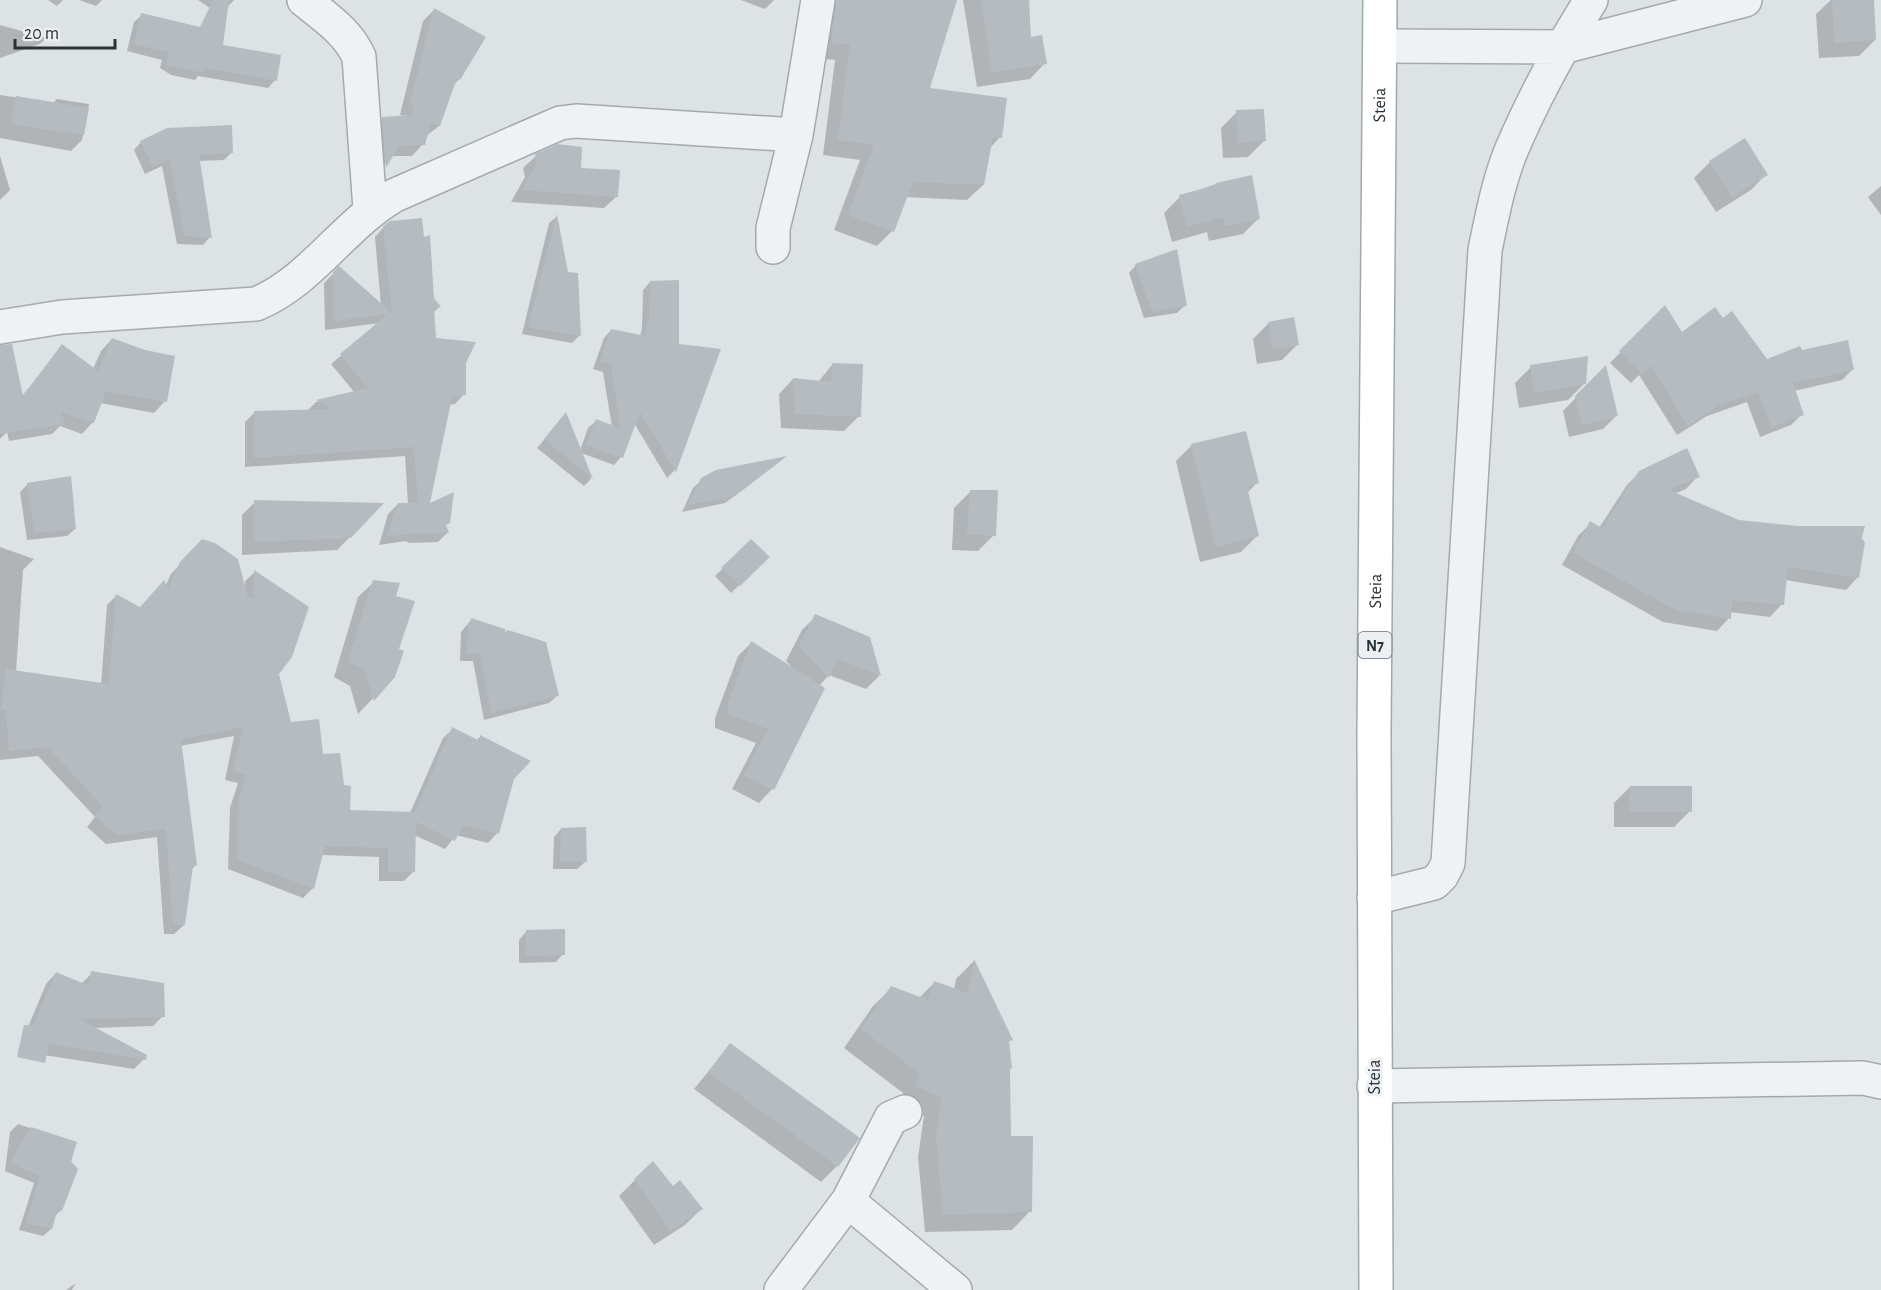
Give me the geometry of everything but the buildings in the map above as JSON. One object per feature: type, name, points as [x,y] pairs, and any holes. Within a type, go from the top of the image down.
[{"type":"main road","name":"Steia","points":[[1376,1290],[1374,898],[1382,45],[1380,0]]},
{"type":"street","points":[[304,0],[344,33],[359,57],[370,209]]},
{"type":"street","points":[[773,247],[773,228],[796,135],[818,0]]},
{"type":"street","points":[[1374,898],[1434,883],[1442,875],[1448,863],[1485,250],[1496,198],[1510,152],[1562,47],[1591,0]]},
{"type":"street","points":[[1382,45],[1562,47],[1745,0]]},
{"type":"street","points":[[0,327],[62,316],[256,304],[279,294],[370,209],[393,196],[560,123],[576,121],[796,135]]},
{"type":"street","points":[[1374,1086],[1863,1078],[1881,1082]]},
{"type":"street","points":[[781,1290],[848,1201],[891,1118],[905,1113]]},
{"type":"street","points":[[848,1201],[955,1290]]}]
